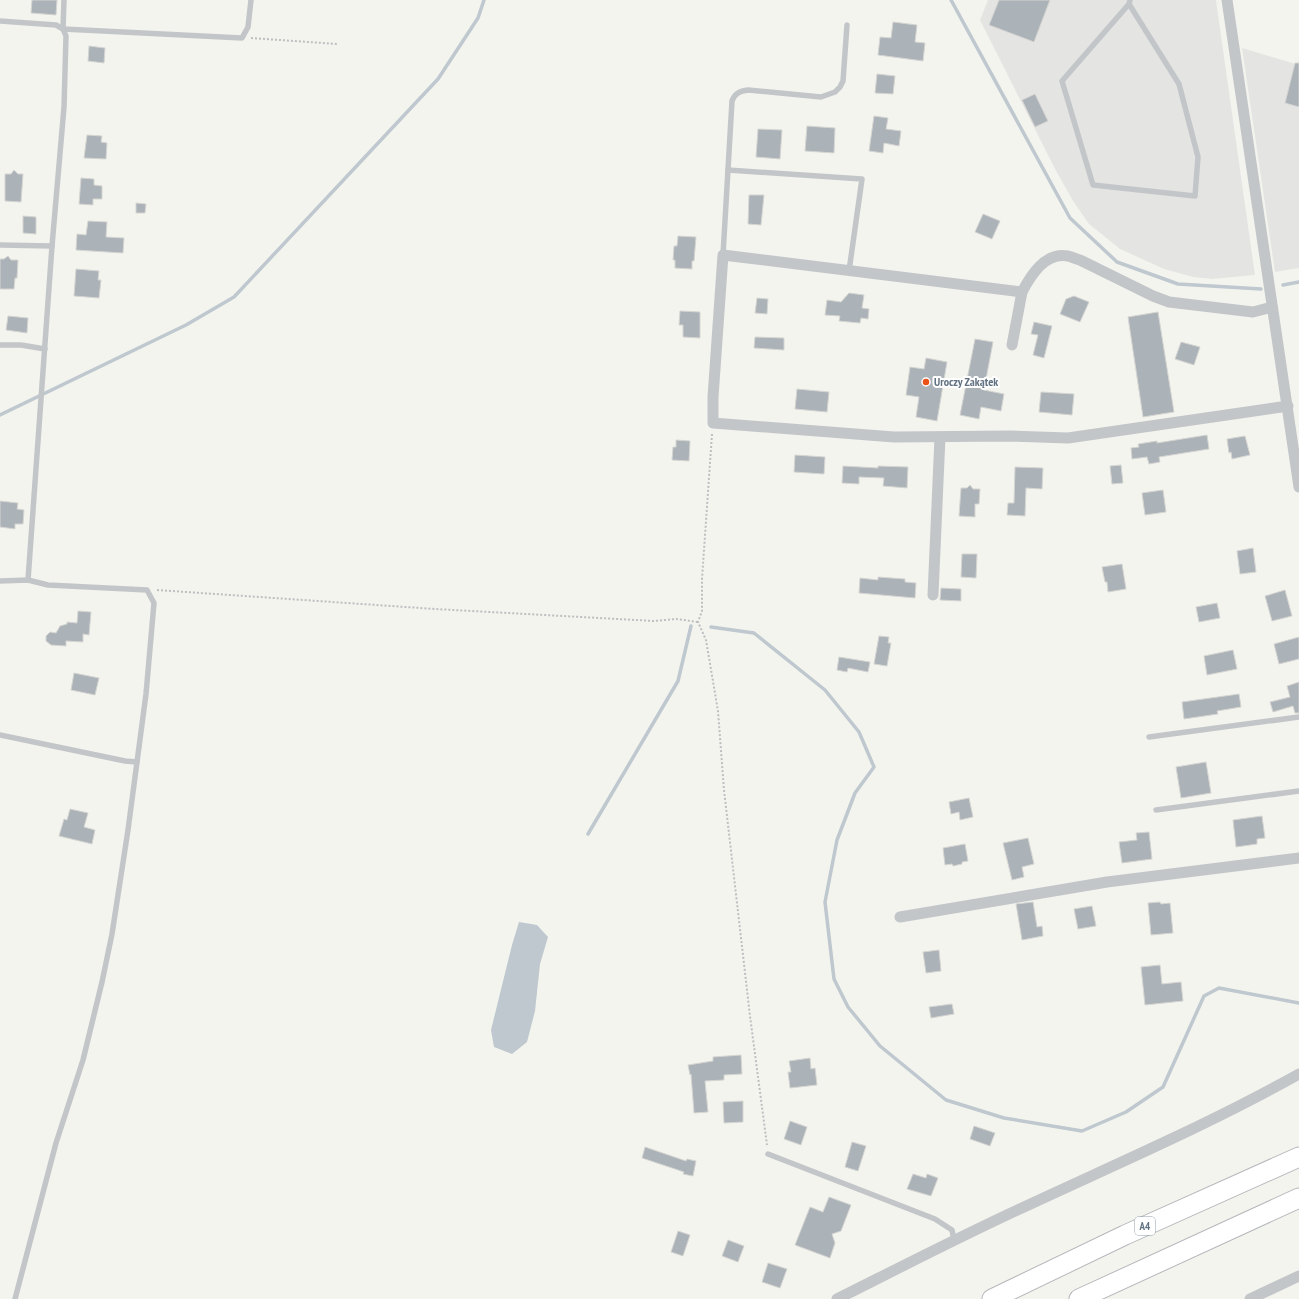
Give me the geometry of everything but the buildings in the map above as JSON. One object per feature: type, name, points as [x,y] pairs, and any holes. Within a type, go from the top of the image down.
[{"type":"highway","name":"A4","points":[[992,1299],[1125,1235],[1299,1157]]},
{"type":"highway","points":[[1079,1299],[1299,1198]]},
{"type":"street","points":[[1227,0],[1299,487]]},
{"type":"street","points":[[1022,292],[723,255],[713,397],[713,423],[894,437],[1012,436],[1068,438],[1288,406]]},
{"type":"street","points":[[1012,345],[1022,292],[1028,280],[1036,270],[1045,261],[1056,256],[1067,256],[1080,260],[1153,296],[1169,302],[1253,312],[1272,307]]},
{"type":"street","points":[[933,595],[940,437]]},
{"type":"street","points":[[900,917],[1107,882],[1299,858]]},
{"type":"street","points":[[837,1299],[954,1240],[1253,1100],[1299,1074]]},
{"type":"street","points":[[1250,1299],[1299,1276]]},
{"type":"lane","points":[[28,580],[52,246],[64,107],[66,36],[63,29],[64,0]]},
{"type":"lane","points":[[0,21],[56,25],[63,29],[242,38],[248,26],[251,0]]},
{"type":"lane","points":[[1130,2],[1179,84],[1198,157],[1195,196],[1093,185],[1062,81],[1130,2]]},
{"type":"lane","points":[[723,255],[732,101],[734,95],[741,91],[748,90],[821,97],[835,92],[843,81],[847,25]]},
{"type":"lane","points":[[728,170],[862,179],[849,271]]},
{"type":"lane","points":[[0,245],[52,246]]},
{"type":"lane","points":[[0,345],[21,345],[45,349]]},
{"type":"lane","points":[[0,580],[14,582],[28,580],[48,585],[147,590],[154,603],[146,694],[112,934],[83,1060],[56,1143],[15,1299]]},
{"type":"lane","points":[[1150,737],[1299,717]]},
{"type":"lane","points":[[0,735],[125,761],[137,762]]},
{"type":"lane","points":[[1156,810],[1299,791]]},
{"type":"lane","points":[[768,1154],[935,1219],[952,1230],[954,1240]]},
{"type":"path","points":[[242,38],[337,44]]},
{"type":"path","points":[[713,423],[702,579],[702,611],[698,622],[706,640],[718,710],[724,790],[750,1016],[768,1154]]},
{"type":"path","points":[[147,590],[435,609],[654,621],[676,619],[698,622]]},
{"type":"shaded area","points":[[988,0],[1216,0],[1255,275],[1212,279],[1193,277],[1164,269],[1120,249],[1089,224],[1073,201],[1055,169],[980,20]]},
{"type":"shaded area","points":[[1242,48],[1299,65],[1299,268],[1275,272]]},
{"type":"shaded area","points":[[519,922],[537,925],[548,937],[540,964],[535,1011],[527,1042],[512,1054],[494,1047],[491,1030]]},
{"type":"waterway","points":[[0,415],[186,325],[234,297],[438,79],[478,18],[484,0]]},
{"type":"waterway","points":[[951,0],[1070,218],[1117,262],[1178,284],[1261,289]]},
{"type":"waterway","points":[[1283,285],[1299,282]]},
{"type":"waterway","points":[[588,834],[678,681],[691,626]]},
{"type":"waterway","points":[[711,627],[754,633],[825,690],[859,732],[874,767],[855,793],[837,840],[825,902],[834,979],[848,1007],[880,1046],[946,1100],[1004,1118],[1082,1131],[1126,1112],[1163,1087],[1204,996],[1219,988],[1299,1003]]},
{"type":"place","name":"Uroczy Zakątek","points":[[926,382]]}]
